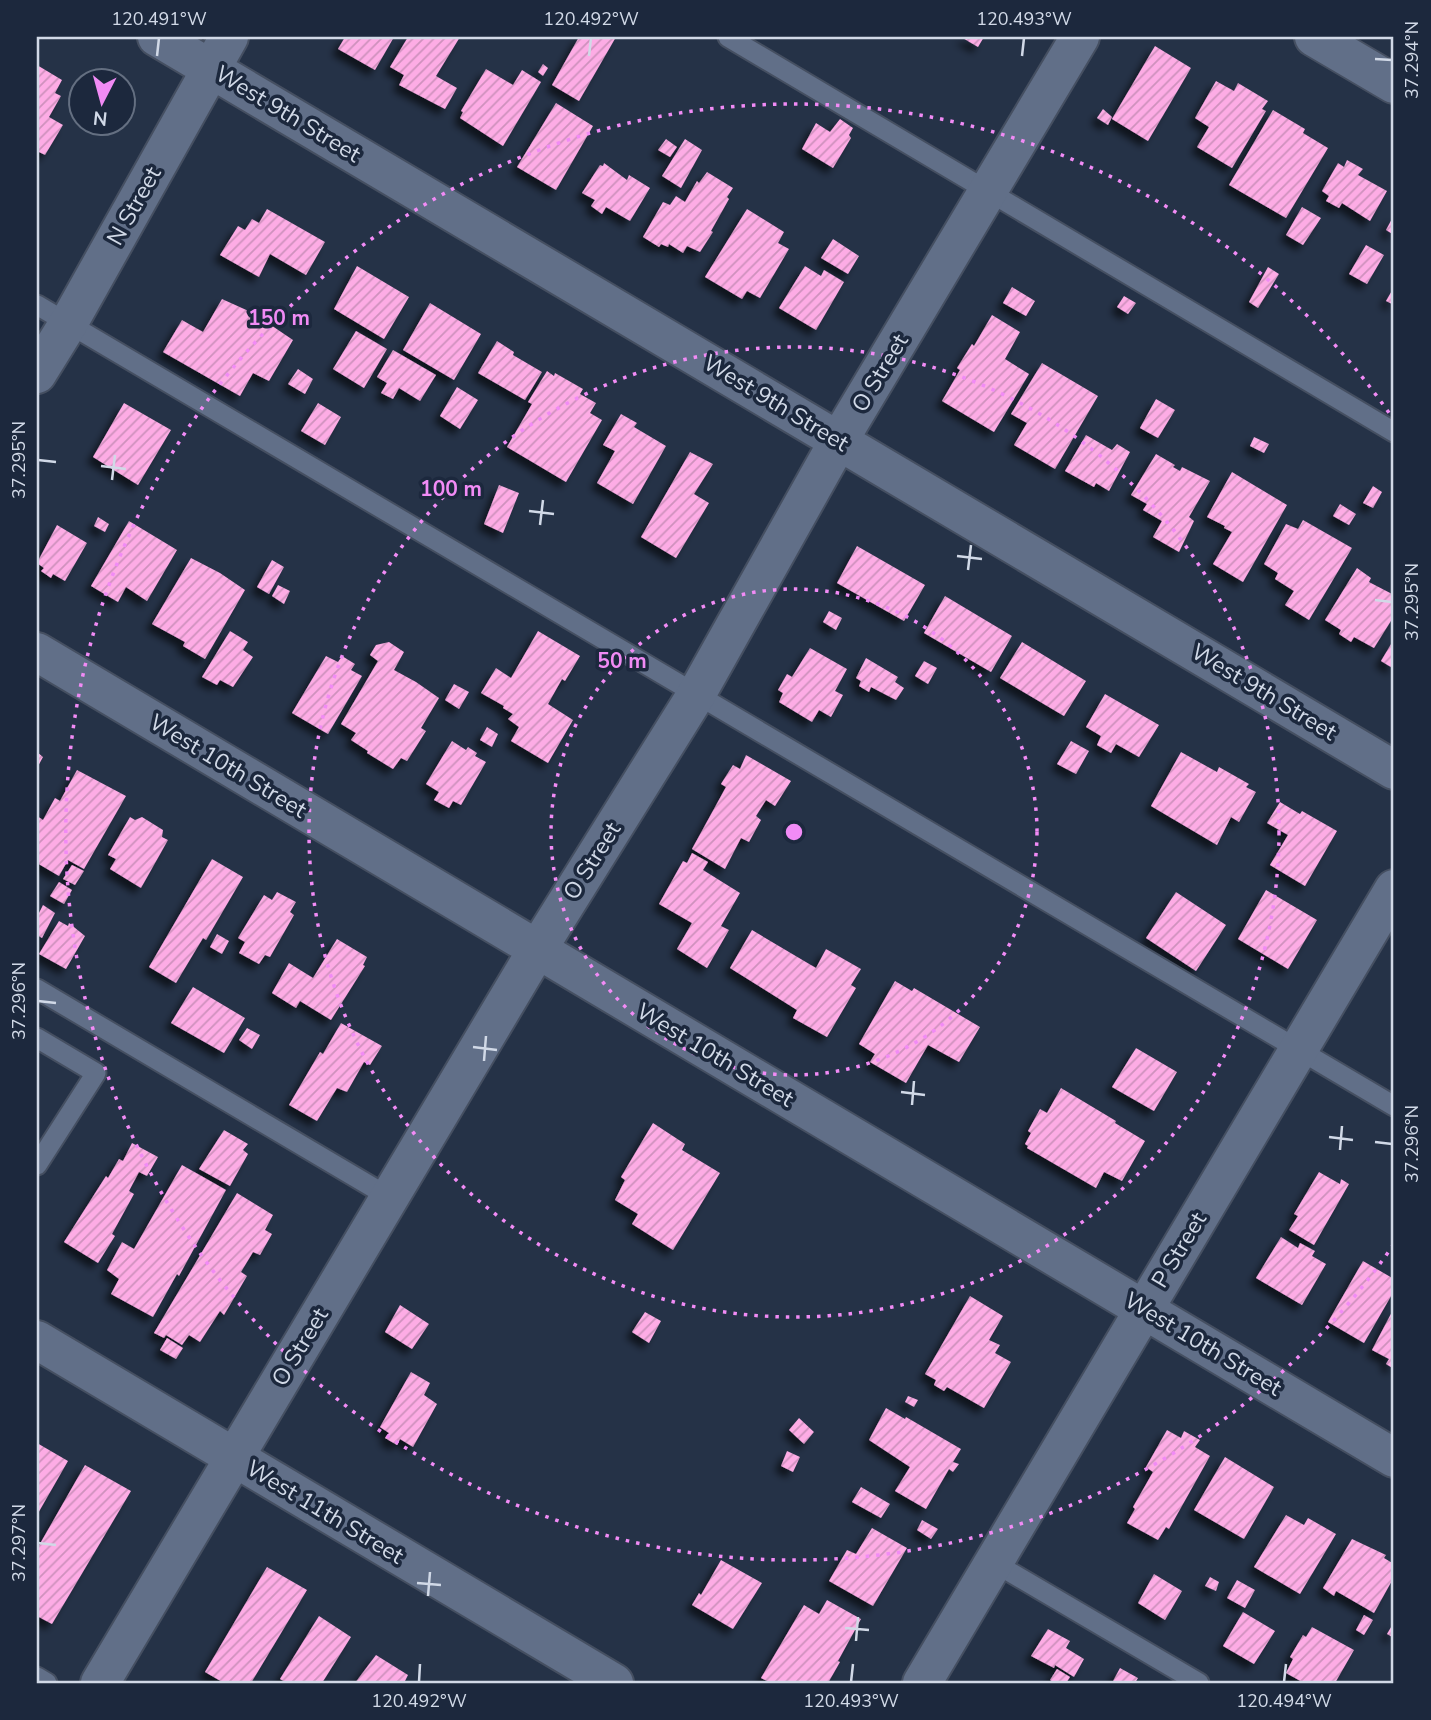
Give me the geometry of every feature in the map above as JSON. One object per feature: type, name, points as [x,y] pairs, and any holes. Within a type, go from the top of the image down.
[{"type":"street","name":"West 9th Street","points":[[157,37],[220,52],[839,440],[1394,770]]},
{"type":"street","name":"O Street","points":[[100,1683],[537,950],[696,695],[839,440],[990,192],[1080,37]]},
{"type":"street","points":[[1314,37],[1394,84]]},
{"type":"street","name":"N Street","points":[[37,374],[52,314],[220,52]]},
{"type":"street","name":"West 10th Street","points":[[37,652],[1394,1458]]},
{"type":"street","name":"P Street","points":[[922,1683],[1394,889]]},
{"type":"street","name":"West 11th Street","points":[[37,1340],[614,1683]]},
{"type":"lane","points":[[728,37],[1394,432]]},
{"type":"lane","points":[[52,314],[1394,1106]]},
{"type":"lane","points":[[37,989],[389,1198]]},
{"type":"lane","points":[[37,1038],[96,1073],[37,1165]]},
{"type":"lane","points":[[993,1562],[1199,1683]]},
{"type":"lane","points":[[37,1677],[47,1683]]},
{"type":"building","points":[[345,37],[394,37],[375,70],[338,49]]},
{"type":"building","points":[[408,37],[460,37],[436,76],[457,88],[445,109],[399,85],[404,75],[390,67]]},
{"type":"building","points":[[579,37],[616,37],[579,101],[552,85]]},
{"type":"building","points":[[961,37],[984,37],[978,47]]},
{"type":"building","points":[[1155,46],[1191,68],[1148,141],[1112,119]]},
{"type":"building","points":[[543,64],[548,68],[543,76],[538,72]]},
{"type":"building","points":[[37,65],[62,80],[55,93],[61,96],[49,117],[63,125],[45,155],[37,151]]},
{"type":"building","points":[[486,69],[513,85],[522,70],[541,82],[503,146],[460,118],[463,112],[461,111]]},
{"type":"building","points":[[1216,81],[1234,91],[1238,83],[1268,101],[1262,109],[1266,111],[1232,168],[1197,147],[1209,127],[1195,118]]},
{"type":"building","points":[[556,103],[593,126],[556,190],[517,167]]},
{"type":"building","points":[[1103,109],[1112,117],[1108,125],[1097,118]]},
{"type":"building","points":[[1273,110],[1305,129],[1303,133],[1328,148],[1286,218],[1229,185]]},
{"type":"building","points":[[840,119],[853,128],[849,135],[851,138],[833,168],[802,149],[816,123],[830,132]]},
{"type":"building","points":[[666,139],[677,147],[670,157],[658,150]]},
{"type":"building","points":[[685,139],[702,150],[681,188],[662,176]]},
{"type":"building","points":[[1347,160],[1363,169],[1358,175],[1387,191],[1370,221],[1342,203],[1339,208],[1326,201],[1329,196],[1322,191],[1338,163],[1344,167]]},
{"type":"building","points":[[604,163],[627,180],[629,175],[650,188],[630,221],[606,207],[602,214],[591,206],[595,200],[582,193]]},
{"type":"building","points":[[707,172],[733,188],[711,231],[713,232],[700,252],[687,246],[683,253],[669,244],[668,247],[661,244],[659,247],[643,237],[663,202],[670,205],[676,196],[685,202],[697,181],[699,183]]},
{"type":"building","points":[[1302,207],[1321,218],[1303,245],[1286,235]]},
{"type":"building","points":[[267,209],[325,242],[306,275],[270,254],[259,277],[220,255],[238,226],[245,230],[252,219],[259,223]]},
{"type":"building","points":[[747,209],[784,232],[778,243],[789,249],[760,298],[747,291],[742,299],[705,277]]},
{"type":"building","points":[[1394,215],[1394,235],[1386,230]]},
{"type":"building","points":[[833,239],[859,256],[848,274],[821,258]]},
{"type":"building","points":[[1366,245],[1384,255],[1367,284],[1349,274]]},
{"type":"building","points":[[357,266],[409,297],[384,339],[334,309]]},
{"type":"building","points":[[805,266],[821,276],[824,270],[844,282],[816,330],[779,308]]},
{"type":"building","points":[[1268,267],[1279,274],[1258,308],[1249,302]]},
{"type":"building","points":[[1012,287],[1035,301],[1026,316],[1003,303]]},
{"type":"building","points":[[1394,287],[1394,305],[1386,301]]},
{"type":"building","points":[[1124,296],[1136,303],[1128,314],[1117,307]]},
{"type":"building","points":[[222,299],[253,313],[293,340],[269,381],[253,373],[240,396],[163,352],[182,320],[203,332]]},
{"type":"building","points":[[430,303],[481,334],[454,380],[403,350]]},
{"type":"building","points":[[992,315],[1020,332],[1005,359],[1029,374],[994,432],[942,401],[960,370],[957,368]]},
{"type":"building","points":[[356,331],[387,349],[364,388],[333,369]]},
{"type":"building","points":[[497,341],[514,352],[513,355],[542,372],[525,400],[478,373]]},
{"type":"building","points":[[393,350],[436,375],[420,401],[399,388],[393,399],[381,393],[387,383],[377,377]]},
{"type":"building","points":[[1042,363],[1098,396],[1055,469],[1014,445],[1027,423],[1011,414]]},
{"type":"building","points":[[298,369],[313,379],[305,394],[288,384]]},
{"type":"building","points":[[547,371],[583,389],[580,394],[596,403],[590,413],[602,420],[566,482],[507,447],[532,404],[528,402]]},
{"type":"building","points":[[457,387],[478,400],[460,429],[440,416]]},
{"type":"building","points":[[1156,399],[1175,410],[1158,438],[1140,428]]},
{"type":"building","points":[[124,403],[171,430],[138,485],[93,457]]},
{"type":"building","points":[[318,403],[341,417],[325,445],[301,431]]},
{"type":"building","points":[[621,414],[637,423],[634,427],[666,446],[633,504],[597,483],[615,451],[603,445]]},
{"type":"building","points":[[1086,435],[1112,450],[1117,444],[1130,452],[1109,491],[1096,483],[1094,487],[1065,471]]},
{"type":"building","points":[[1254,437],[1269,444],[1264,453],[1250,446]]},
{"type":"building","points":[[690,452],[713,464],[694,494],[709,503],[676,558],[641,537]]},
{"type":"building","points":[[1156,454],[1180,471],[1182,467],[1210,481],[1189,517],[1194,521],[1179,552],[1153,537],[1162,521],[1143,510],[1147,504],[1131,495]]},
{"type":"building","points":[[1232,472],[1287,505],[1243,582],[1213,564],[1232,532],[1207,517]]},
{"type":"building","points":[[499,485],[519,493],[503,533],[484,524]]},
{"type":"building","points":[[1373,486],[1382,492],[1373,508],[1363,503]]},
{"type":"building","points":[[1340,504],[1356,514],[1349,525],[1333,516]]},
{"type":"building","points":[[98,517],[109,524],[105,532],[94,526]]},
{"type":"building","points":[[1303,520],[1352,548],[1309,620],[1285,605],[1294,591],[1275,579],[1278,573],[1264,564],[1286,524],[1298,529]]},
{"type":"building","points":[[129,521],[177,550],[147,601],[126,587],[118,602],[91,586]]},
{"type":"building","points":[[57,525],[87,543],[65,581],[53,574],[51,578],[41,571],[44,568],[37,563]]},
{"type":"building","points":[[857,546],[925,585],[904,621],[837,583]]},
{"type":"building","points":[[191,558],[245,590],[205,659],[183,646],[185,642],[152,624]]},
{"type":"building","points":[[272,560],[284,567],[269,594],[257,587]]},
{"type":"building","points":[[1357,568],[1371,578],[1369,582],[1394,595],[1394,616],[1374,648],[1354,637],[1351,642],[1339,634],[1341,630],[1325,620]]},
{"type":"building","points":[[278,585],[290,591],[284,604],[272,596]]},
{"type":"building","points":[[945,596],[1012,636],[991,672],[924,633]]},
{"type":"building","points":[[829,611],[842,618],[836,630],[823,622]]},
{"type":"building","points":[[230,631],[248,642],[243,650],[253,657],[233,687],[220,680],[217,685],[202,677]]},
{"type":"building","points":[[538,631],[580,656],[565,681],[562,679],[548,704],[573,720],[548,763],[511,741],[519,727],[508,719],[513,714],[481,693],[496,668],[511,678]]},
{"type":"building","points":[[1394,639],[1394,669],[1381,661]]},
{"type":"building","points":[[389,642],[404,652],[394,670],[439,698],[421,728],[426,731],[407,761],[401,758],[393,769],[351,740],[356,733],[341,724],[378,661],[370,655],[376,645]]},
{"type":"building","points":[[1022,642],[1086,681],[1064,716],[1000,678]]},
{"type":"building","points":[[810,648],[847,669],[835,691],[843,695],[831,717],[819,710],[812,722],[779,702],[783,693],[778,690],[787,674],[792,677]]},
{"type":"building","points":[[326,656],[338,662],[342,656],[355,664],[351,670],[362,676],[328,734],[292,713]]},
{"type":"building","points":[[866,658],[898,677],[895,682],[904,688],[896,700],[871,687],[869,692],[859,686],[861,681],[856,678]]},
{"type":"building","points":[[924,661],[937,668],[928,684],[915,676]]},
{"type":"building","points":[[454,684],[469,692],[459,709],[445,700]]},
{"type":"building","points":[[1105,694],[1159,725],[1139,757],[1116,744],[1111,753],[1097,745],[1101,736],[1086,727]]},
{"type":"building","points":[[487,727],[498,734],[492,747],[480,740]]},
{"type":"building","points":[[452,741],[466,750],[468,747],[477,753],[475,756],[486,762],[461,805],[453,801],[449,808],[434,800],[439,792],[426,784]]},
{"type":"building","points":[[1071,741],[1089,751],[1076,774],[1057,764]]},
{"type":"building","points":[[37,752],[43,757],[37,768]]},
{"type":"building","points":[[1181,752],[1217,772],[1219,767],[1249,784],[1246,787],[1256,792],[1239,822],[1231,817],[1217,845],[1151,806]]},
{"type":"building","points":[[746,755],[791,781],[775,806],[766,800],[756,816],[761,820],[749,842],[741,838],[725,869],[692,849],[726,787],[721,784],[733,765],[740,769]]},
{"type":"building","points":[[77,770],[126,796],[84,869],[68,860],[59,876],[37,863],[37,816],[43,820],[55,798],[60,801]]},
{"type":"building","points":[[1280,802],[1337,831],[1305,886],[1270,865],[1288,835],[1267,823]]},
{"type":"building","points":[[130,817],[135,820],[142,817],[163,830],[162,837],[168,840],[141,888],[110,869],[116,859],[108,855]]},
{"type":"building","points":[[692,853],[708,862],[703,870],[740,893],[721,926],[729,930],[707,968],[677,949],[692,923],[659,904],[683,861],[687,863]]},
{"type":"building","points":[[212,859],[243,877],[206,940],[203,938],[176,983],[149,967]]},
{"type":"building","points":[[72,865],[84,871],[75,885],[63,879]]},
{"type":"building","points":[[59,882],[72,890],[64,904],[50,896]]},
{"type":"building","points":[[1266,890],[1317,920],[1288,969],[1238,939]]},
{"type":"building","points":[[277,892],[296,902],[290,912],[294,915],[270,957],[265,955],[259,964],[239,953],[245,942],[238,938],[264,895],[272,900]]},
{"type":"building","points":[[1176,892],[1226,925],[1196,971],[1146,938]]},
{"type":"building","points":[[43,905],[55,913],[42,938],[37,935],[37,917]]},
{"type":"building","points":[[59,921],[68,926],[69,923],[85,936],[66,969],[39,954]]},
{"type":"building","points":[[752,930],[816,968],[826,949],[861,969],[851,985],[856,988],[827,1037],[793,1018],[797,1010],[730,968]]},
{"type":"building","points":[[217,934],[229,941],[222,954],[210,947]]},
{"type":"building","points":[[337,939],[367,957],[363,965],[365,966],[331,1020],[300,1001],[296,1008],[272,993],[289,963],[313,978]]},
{"type":"building","points":[[895,981],[912,991],[914,988],[980,1027],[959,1062],[928,1045],[906,1083],[870,1062],[875,1054],[859,1044]]},
{"type":"building","points":[[193,987],[245,1018],[224,1053],[171,1023]]},
{"type":"building","points":[[341,1023],[382,1046],[370,1065],[364,1062],[347,1092],[337,1088],[317,1121],[289,1105],[320,1052],[323,1054]]},
{"type":"building","points":[[247,1028],[260,1035],[252,1049],[239,1040]]},
{"type":"building","points":[[1136,1048],[1177,1072],[1154,1111],[1112,1087]]},
{"type":"building","points":[[1061,1088],[1145,1141],[1122,1181],[1104,1172],[1096,1188],[1027,1148],[1025,1144],[1031,1133],[1028,1131],[1040,1109],[1047,1113]]},
{"type":"building","points":[[653,1123],[685,1144],[682,1150],[720,1173],[673,1250],[632,1224],[638,1214],[615,1200],[625,1180],[621,1177]]},
{"type":"building","points":[[224,1130],[248,1144],[243,1150],[248,1154],[230,1186],[199,1169]]},
{"type":"building","points":[[132,1143],[158,1157],[147,1176],[139,1172],[129,1191],[134,1194],[112,1234],[115,1236],[98,1263],[64,1242],[106,1176],[108,1178],[119,1159],[123,1161]]},
{"type":"building","points":[[182,1165],[226,1190],[179,1276],[177,1274],[153,1317],[111,1294],[119,1279],[107,1270],[122,1242],[134,1249]]},
{"type":"building","points":[[1319,1172],[1340,1184],[1341,1179],[1349,1184],[1314,1245],[1289,1230],[1298,1216],[1294,1214]]},
{"type":"building","points":[[237,1193],[273,1215],[265,1230],[272,1234],[260,1255],[253,1252],[241,1272],[247,1276],[224,1315],[220,1311],[200,1342],[189,1335],[182,1345],[166,1335],[164,1338],[154,1333]]},
{"type":"building","points":[[1281,1237],[1298,1248],[1300,1243],[1315,1251],[1312,1256],[1326,1264],[1302,1305],[1256,1278]]},
{"type":"building","points":[[1363,1261],[1394,1279],[1394,1291],[1364,1343],[1328,1322]]},
{"type":"building","points":[[970,1296],[1003,1316],[989,1340],[1000,1345],[995,1353],[1011,1362],[984,1408],[947,1387],[944,1391],[934,1385],[936,1380],[925,1374]]},
{"type":"building","points":[[400,1305],[429,1324],[412,1349],[385,1332]]},
{"type":"building","points":[[1394,1308],[1394,1369],[1386,1364],[1389,1359],[1372,1350]]},
{"type":"building","points":[[645,1312],[661,1321],[649,1343],[632,1332]]},
{"type":"building","points":[[167,1338],[183,1348],[176,1359],[160,1350]]},
{"type":"building","points":[[411,1372],[430,1383],[424,1395],[437,1404],[413,1447],[400,1439],[397,1445],[385,1438],[389,1433],[380,1427]]},
{"type":"building","points":[[908,1396],[918,1400],[914,1407],[905,1402]]},
{"type":"building","points":[[886,1408],[961,1449],[953,1462],[959,1464],[953,1472],[949,1469],[926,1509],[895,1491],[910,1467],[869,1440]]},
{"type":"building","points":[[799,1418],[814,1432],[804,1444],[789,1430]]},
{"type":"building","points":[[1167,1430],[1181,1438],[1184,1431],[1200,1440],[1195,1447],[1210,1456],[1169,1529],[1166,1527],[1158,1540],[1127,1523],[1153,1472],[1146,1467]]},
{"type":"building","points":[[37,1443],[68,1461],[37,1515]]},
{"type":"building","points":[[787,1451],[800,1457],[793,1472],[781,1466]]},
{"type":"building","points":[[1225,1457],[1274,1487],[1244,1539],[1194,1510]]},
{"type":"building","points":[[85,1465],[131,1491],[52,1624],[37,1616],[37,1549]]},
{"type":"building","points":[[861,1487],[890,1504],[881,1518],[852,1502]]},
{"type":"building","points":[[1286,1515],[1304,1525],[1308,1518],[1336,1534],[1300,1594],[1254,1567]]},
{"type":"building","points":[[922,1520],[938,1529],[931,1539],[917,1530]]},
{"type":"building","points":[[872,1528],[907,1548],[873,1606],[829,1581],[847,1550],[856,1554]]},
{"type":"building","points":[[1352,1539],[1386,1555],[1384,1558],[1394,1564],[1394,1577],[1374,1613],[1336,1591],[1334,1596],[1323,1588]]},
{"type":"building","points":[[721,1560],[762,1583],[733,1629],[692,1605],[699,1593],[701,1595]]},
{"type":"building","points":[[267,1567],[307,1590],[251,1683],[224,1683],[205,1672]]},
{"type":"building","points":[[1154,1574],[1182,1591],[1165,1620],[1138,1603]]},
{"type":"building","points":[[1210,1577],[1219,1582],[1216,1591],[1205,1586]]},
{"type":"building","points":[[1237,1580],[1255,1590],[1245,1608],[1227,1598]]},
{"type":"building","points":[[827,1600],[861,1619],[828,1683],[771,1683],[761,1678],[804,1605],[819,1614]]},
{"type":"building","points":[[1243,1612],[1275,1631],[1254,1664],[1223,1646]]},
{"type":"building","points":[[1364,1615],[1373,1620],[1364,1635],[1356,1630]]},
{"type":"building","points":[[319,1616],[351,1637],[322,1683],[287,1683],[280,1679]]},
{"type":"building","points":[[1394,1622],[1394,1638],[1387,1634]]},
{"type":"building","points":[[1312,1627],[1354,1650],[1335,1683],[1304,1683],[1286,1673],[1293,1659],[1290,1657],[1303,1635],[1306,1637]]},
{"type":"building","points":[[1048,1629],[1070,1641],[1066,1648],[1084,1659],[1074,1677],[1055,1665],[1054,1668],[1031,1656]]},
{"type":"building","points":[[376,1655],[408,1675],[404,1683],[355,1683]]},
{"type":"building","points":[[1120,1668],[1138,1678],[1135,1683],[1112,1683]]},
{"type":"building","points":[[1057,1669],[1070,1677],[1066,1683],[1050,1680]]}]
